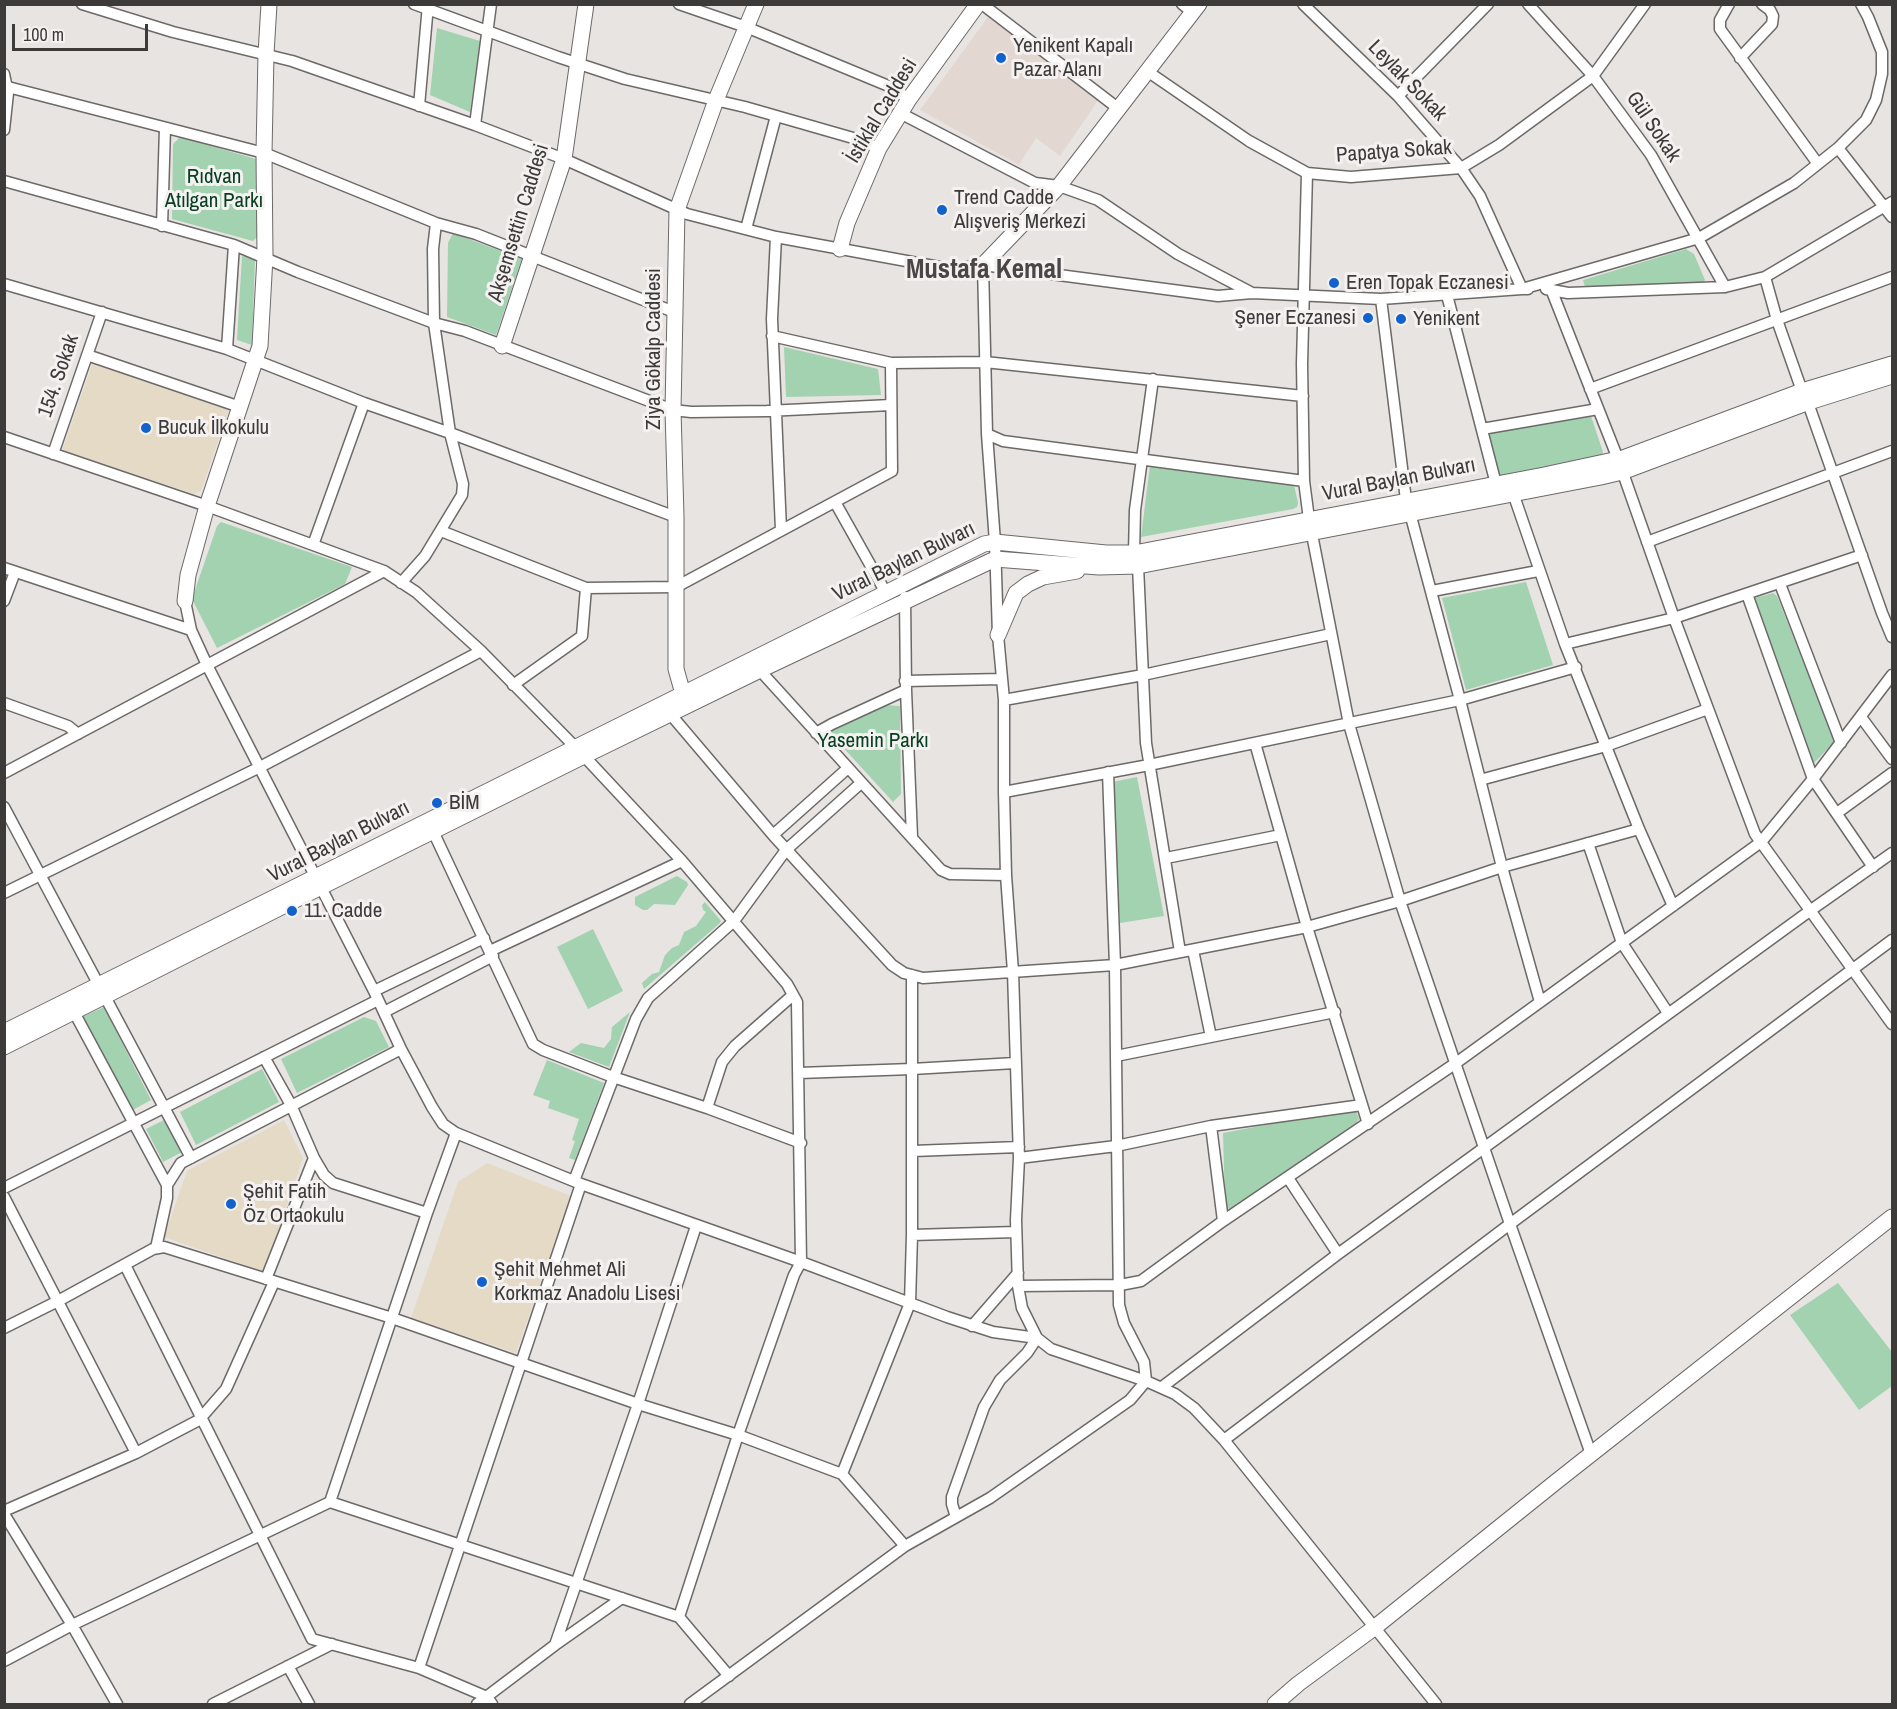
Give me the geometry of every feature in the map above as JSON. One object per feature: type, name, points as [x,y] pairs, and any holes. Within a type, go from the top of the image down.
[{"type":"street","points":[[269,4],[264,153],[265,257],[260,346],[207,506],[188,575],[185,601],[191,630],[207,665],[432,1107],[443,1124],[456,1133],[578,1183],[801,1262],[972,1326],[1009,1335],[1037,1338]]},
{"type":"street","points":[[414,4],[428,7],[487,31],[625,79],[776,116],[853,138],[879,148]]},
{"type":"street","points":[[474,125],[491,4]]},
{"type":"street","name":"Akşemsettin Caddesi","points":[[502,346],[564,159],[586,4]]},
{"type":"street","points":[[680,4],[746,27],[891,87],[909,99]]},
{"type":"street","name":"Ziya Gökalp Caddesi","points":[[685,701],[676,669],[673,410],[677,210],[716,100],[756,4]]},
{"type":"street","points":[[980,4],[1119,109]]},
{"type":"street","name":"İstiklal Caddesi","points":[[840,249],[847,223],[879,148],[909,99],[980,4]]},
{"type":"street","name":"Leylak Sokak","points":[[1303,4],[1398,96],[1461,168],[1480,196],[1522,289]]},
{"type":"street","points":[[1398,96],[1488,4]]},
{"type":"street","name":"Gül Sokak","points":[[1528,4],[1593,76],[1651,155],[1725,287]]},
{"type":"street","name":"Papatya Sokak","points":[[1147,71],[1249,141],[1308,173],[1351,177],[1461,168],[1499,145],[1593,76],[1645,4]]},
{"type":"street","points":[[1729,4],[1720,20],[1719,29],[1818,164]]},
{"type":"street","points":[[1740,58],[1772,24],[1773,16],[1770,10],[1762,4]]},
{"type":"street","points":[[1522,289],[1699,238],[1794,183],[1838,148],[1866,120],[1876,100],[1882,74],[1882,52],[1861,4]]},
{"type":"street","points":[[82,5],[173,32],[292,61],[564,159],[677,210],[776,237],[950,269],[983,265],[1218,296],[1252,293],[1381,299],[1522,289],[1551,289],[1568,293],[1725,287],[1765,277],[1889,205]]},
{"type":"street","points":[[419,106],[428,7]]},
{"type":"street","points":[[1191,7],[1119,109],[1059,186],[983,265],[987,434],[1004,700],[1006,876],[1013,972],[1019,1153],[1016,1232],[1018,1286],[1024,1314],[1037,1338],[1051,1349],[1162,1387],[1194,1408],[1224,1440],[1436,1704]]},
{"type":"street","points":[[4,74],[6,87],[4,130]]},
{"type":"street","points":[[6,87],[264,153],[436,223],[476,234],[674,312]]},
{"type":"street","points":[[900,113],[1035,183],[1059,186],[1098,200],[1178,254],[1252,293]]},
{"type":"street","points":[[746,229],[776,116]]},
{"type":"street","points":[[162,226],[165,128]]},
{"type":"street","points":[[1838,148],[1889,205],[1893,217]]},
{"type":"street","points":[[1308,173],[1304,296],[1304,481],[1330,634],[1349,724],[1400,901],[1591,1454]]},
{"type":"street","points":[[4,181],[234,245],[298,272],[434,323],[465,331],[673,410],[691,412],[775,411],[891,405]]},
{"type":"street","points":[[401,583],[425,556],[462,495],[463,484],[450,433],[434,323],[433,249],[436,223]]},
{"type":"street","points":[[776,237],[772,336],[782,531]]},
{"type":"street","points":[[227,350],[234,245]]},
{"type":"street","points":[[1765,277],[1805,397],[1882,613],[1893,637]]},
{"type":"street","points":[[1590,389],[1893,277]]},
{"type":"street","points":[[4,284],[227,350],[364,403],[676,517]]},
{"type":"street","points":[[1551,289],[1620,465],[1674,618],[1755,834],[1893,1024]]},
{"type":"street","points":[[1447,295],[1496,484]]},
{"type":"street","points":[[1381,299],[1408,506],[1432,591],[1502,867],[1540,1002]]},
{"type":"street","name":"154. Sokak","points":[[53,454],[102,312]]},
{"type":"street","points":[[772,336],[891,363],[985,362],[1303,396]]},
{"type":"street","points":[[87,355],[240,407]]},
{"type":"street","points":[[441,531],[586,588],[676,587],[892,471],[891,363]]},
{"type":"street","name":"Vural Baylan Bulvarı","points":[[1408,506],[1513,493],[1620,465],[1805,397],[1892,375]]},
{"type":"street","points":[[1153,379],[1136,510],[1136,559],[1146,743],[1180,952]]},
{"type":"street","points":[[313,545],[364,403]]},
{"type":"street","points":[[1482,429],[1598,409]]},
{"type":"street","points":[[987,434],[1004,441],[1304,481]]},
{"type":"street","points":[[4,437],[207,506],[313,545],[384,572],[416,592],[481,651],[580,752],[682,861],[787,984],[797,1002],[801,1143],[801,1262],[794,1275],[738,1435],[679,1617]]},
{"type":"street","points":[[1647,542],[1893,451]]},
{"type":"street","name":"Vural Baylan Bulvarı","points":[[756,665],[905,602],[995,559],[1099,567],[1408,506],[1496,484],[1620,465]]},
{"type":"street","points":[[1513,493],[1565,644],[1639,829],[1673,906]]},
{"type":"street","points":[[835,502],[886,593]]},
{"type":"street","name":"Vural Baylan Bulvarı","points":[[4,1032],[102,991],[667,710],[756,665],[886,593],[984,544],[995,542],[1107,553],[1136,559]]},
{"type":"street","points":[[1565,644],[1674,618],[1862,555]]},
{"type":"street","points":[[998,634],[1016,593],[1028,584],[1043,577],[1099,567]]},
{"type":"street","points":[[4,601],[10,570],[191,630]]},
{"type":"street","points":[[1432,591],[1539,571]]},
{"type":"street","points":[[4,773],[384,572]]},
{"type":"street","points":[[905,584],[905,686],[912,837]]},
{"type":"street","points":[[1780,584],[1841,743]]},
{"type":"street","points":[[513,685],[582,636],[586,588]]},
{"type":"street","points":[[1747,594],[1813,779],[1873,867]]},
{"type":"street","points":[[1004,700],[1143,675],[1330,634]]},
{"type":"street","points":[[4,893],[260,767],[481,651]]},
{"type":"street","points":[[756,665],[941,870],[950,874],[1006,876]]},
{"type":"street","points":[[1004,792],[1149,765],[1460,700],[1576,668]]},
{"type":"street","points":[[1018,1286],[1120,1285],[1141,1281],[1223,1221],[1456,1063],[1761,842],[1893,675]]},
{"type":"street","points":[[816,733],[905,686],[1002,678]]},
{"type":"street","points":[[4,703],[68,726],[78,734]]},
{"type":"street","points":[[1480,780],[1606,746],[1708,709]]},
{"type":"street","points":[[667,710],[786,850],[892,965],[904,973],[923,978],[1115,965],[1307,927],[1400,901],[1502,867],[1639,829]]},
{"type":"street","points":[[1861,717],[1893,759]]},
{"type":"street","points":[[1255,743],[1307,927],[1368,1124]]},
{"type":"street","points":[[773,835],[848,768]]},
{"type":"street","points":[[690,1704],[905,1545],[990,1498],[1130,1400],[1146,1381],[1144,1362],[1120,1313],[1115,965],[1108,772]]},
{"type":"street","points":[[1837,813],[1893,773]]},
{"type":"street","points":[[419,1668],[522,1363],[613,1077],[636,1019],[648,998],[734,921],[786,850],[861,783]]},
{"type":"street","points":[[4,807],[190,1158]]},
{"type":"street","points":[[431,826],[533,1044],[613,1077],[707,1108],[801,1143]]},
{"type":"street","points":[[1166,858],[1281,835]]},
{"type":"street","points":[[1588,843],[1622,943],[1668,1013]]},
{"type":"street","points":[[1162,1387],[1485,1146],[1811,910],[1893,854]]},
{"type":"street","points":[[384,1012],[491,954],[682,861]]},
{"type":"street","points":[[4,1188],[264,1057],[484,938]]},
{"type":"street","points":[[1224,1440],[1510,1224],[1893,940]]},
{"type":"street","points":[[1193,950],[1211,1037]]},
{"type":"street","points":[[842,1474],[910,1303],[912,975]]},
{"type":"street","name":"Vural Baylan Bulvarı","points":[[4,1047],[74,1012],[102,991]]},
{"type":"street","points":[[707,1108],[722,1062],[735,1046],[793,995]]},
{"type":"street","points":[[74,1012],[167,1185],[167,1198],[156,1248]]},
{"type":"street","points":[[1116,1056],[1335,1012]]},
{"type":"street","points":[[167,1185],[181,1163],[401,1049]]},
{"type":"street","points":[[264,1057],[291,1105],[324,1175],[333,1183],[427,1212]]},
{"type":"street","points":[[799,1072],[1015,1064]]},
{"type":"street","points":[[912,1151],[1019,1153],[1116,1146],[1211,1126],[1362,1105]]},
{"type":"street","points":[[1211,1126],[1223,1221]]},
{"type":"street","points":[[330,1502],[427,1212],[456,1133]]},
{"type":"street","points":[[117,1704],[4,1513],[136,1453],[201,1418],[226,1389],[270,1281],[314,1158]]},
{"type":"street","points":[[1288,1178],[1338,1254]]},
{"type":"street","points":[[4,1197],[136,1453]]},
{"type":"street","points":[[1275,1704],[1893,1217]]},
{"type":"street","points":[[555,1645],[638,1404],[696,1226]]},
{"type":"street","points":[[912,1235],[1016,1232]]},
{"type":"street","points":[[4,1328],[156,1248],[164,1247],[392,1318],[638,1404],[738,1435],[842,1474],[905,1545]]},
{"type":"street","points":[[125,1265],[312,1639],[419,1668],[490,1701]]},
{"type":"street","points":[[972,1326],[1018,1273]]},
{"type":"street","points":[[956,1517],[952,1497],[984,1407],[1000,1380],[1027,1353],[1037,1338]]},
{"type":"street","points":[[4,1661],[72,1625],[330,1502],[679,1617],[729,1676]]},
{"type":"street","points":[[477,1704],[490,1701],[555,1645],[622,1599]]},
{"type":"street","points":[[213,1704],[332,1644]]},
{"type":"street","points":[[288,1666],[309,1704]]},
{"type":"shaded area","name":"Yenikent Kapalı Pazar Alanı","points":[[988,17],[1099,99],[1060,156],[1036,138],[1019,165],[920,110]]},
{"type":"shaded area","name":"Bucuk İlkokulu","points":[[93,362],[229,409],[201,491],[194,494],[64,451],[63,448]]},
{"type":"shaded area","name":"Şehit Fatih Öz Ortaokulu","points":[[284,1120],[303,1158],[264,1272],[164,1237],[187,1171]]},
{"type":"shaded area","name":"Şehit Mehmet Ali Korkmaz Anadolu Lisesi","points":[[487,1163],[571,1196],[516,1353],[411,1318],[458,1182]]},
{"type":"green space","points":[[437,28],[480,41],[470,112],[430,95]]},
{"type":"green space","name":"Rıdvan Atılgan Parkı","points":[[180,137],[256,159],[257,237],[253,241],[172,219],[173,144]]},
{"type":"green space","points":[[453,233],[522,259],[496,335],[447,317],[448,243]]},
{"type":"green space","points":[[1686,249],[1694,254],[1705,280],[1703,283],[1585,287],[1583,280]]},
{"type":"green space","points":[[242,256],[255,259],[252,345],[237,340]]},
{"type":"green space","points":[[784,347],[878,369],[881,395],[786,397]]},
{"type":"green space","points":[[1587,414],[1591,416],[1602,455],[1498,476],[1487,433]]},
{"type":"green space","points":[[1150,465],[1294,485],[1297,507],[1141,537]]},
{"type":"green space","points":[[221,522],[352,567],[345,584],[217,648],[193,601],[217,526]]},
{"type":"green space","points":[[1526,582],[1553,665],[1466,690],[1442,598]]},
{"type":"green space","points":[[1773,593],[1777,596],[1835,741],[1814,763],[1755,598]]},
{"type":"green space","name":"Yasemin Parkı","points":[[886,705],[900,706],[901,794],[893,802],[829,732]]},
{"type":"green space","points":[[1137,777],[1164,916],[1120,923],[1112,782]]},
{"type":"green space","points":[[677,876],[688,885],[675,905],[654,904],[647,910],[643,910],[635,905],[635,897]]},
{"type":"green space","points":[[705,902],[721,921],[719,924],[644,989],[642,983],[652,974],[659,972],[665,955],[679,945],[684,932],[696,926],[706,912],[702,905]]},
{"type":"green space","points":[[593,929],[623,991],[588,1009],[557,947]]},
{"type":"green space","points":[[104,1007],[151,1100],[131,1111],[82,1017]]},
{"type":"green space","points":[[630,1012],[609,1067],[569,1052],[581,1043],[604,1048],[611,1039],[612,1027]]},
{"type":"green space","points":[[364,1017],[376,1021],[389,1047],[297,1093],[281,1059]]},
{"type":"green space","points":[[547,1060],[604,1083],[575,1160],[569,1158],[579,1119],[548,1108],[550,1101],[533,1095]]},
{"type":"green space","points":[[262,1069],[279,1102],[196,1145],[180,1112]]},
{"type":"green space","points":[[1355,1108],[1359,1119],[1356,1123],[1233,1209],[1229,1209],[1225,1204],[1223,1133]]},
{"type":"green space","points":[[168,1118],[184,1151],[163,1162],[146,1129]]},
{"type":"green space","points":[[1838,1283],[1892,1352],[1892,1386],[1859,1410],[1790,1315]]},
{"type":"place","name":"Yenikent Kapalı Pazar Alanı","points":[[1001,58]]},
{"type":"place","name":"Trend Cadde Alışveriş Merkezi","points":[[942,210]]},
{"type":"place","name":"Eren Topak Eczanesi","points":[[1334,283]]},
{"type":"place","name":"Şener Eczanesi","points":[[1368,318]]},
{"type":"place","name":"Yenikent","points":[[1401,319]]},
{"type":"place","name":"Bucuk İlkokulu","points":[[146,428]]},
{"type":"place","name":"BİM","points":[[437,803]]},
{"type":"place","name":"11. Cadde","points":[[292,911]]},
{"type":"place","name":"Şehit Fatih Öz Ortaokulu","points":[[231,1204]]},
{"type":"place","name":"Şehit Mehmet Ali Korkmaz Anadolu Lisesi","points":[[482,1282]]},
{"type":"district","name":"Mustafa Kemal","points":[[984,271]]}]
